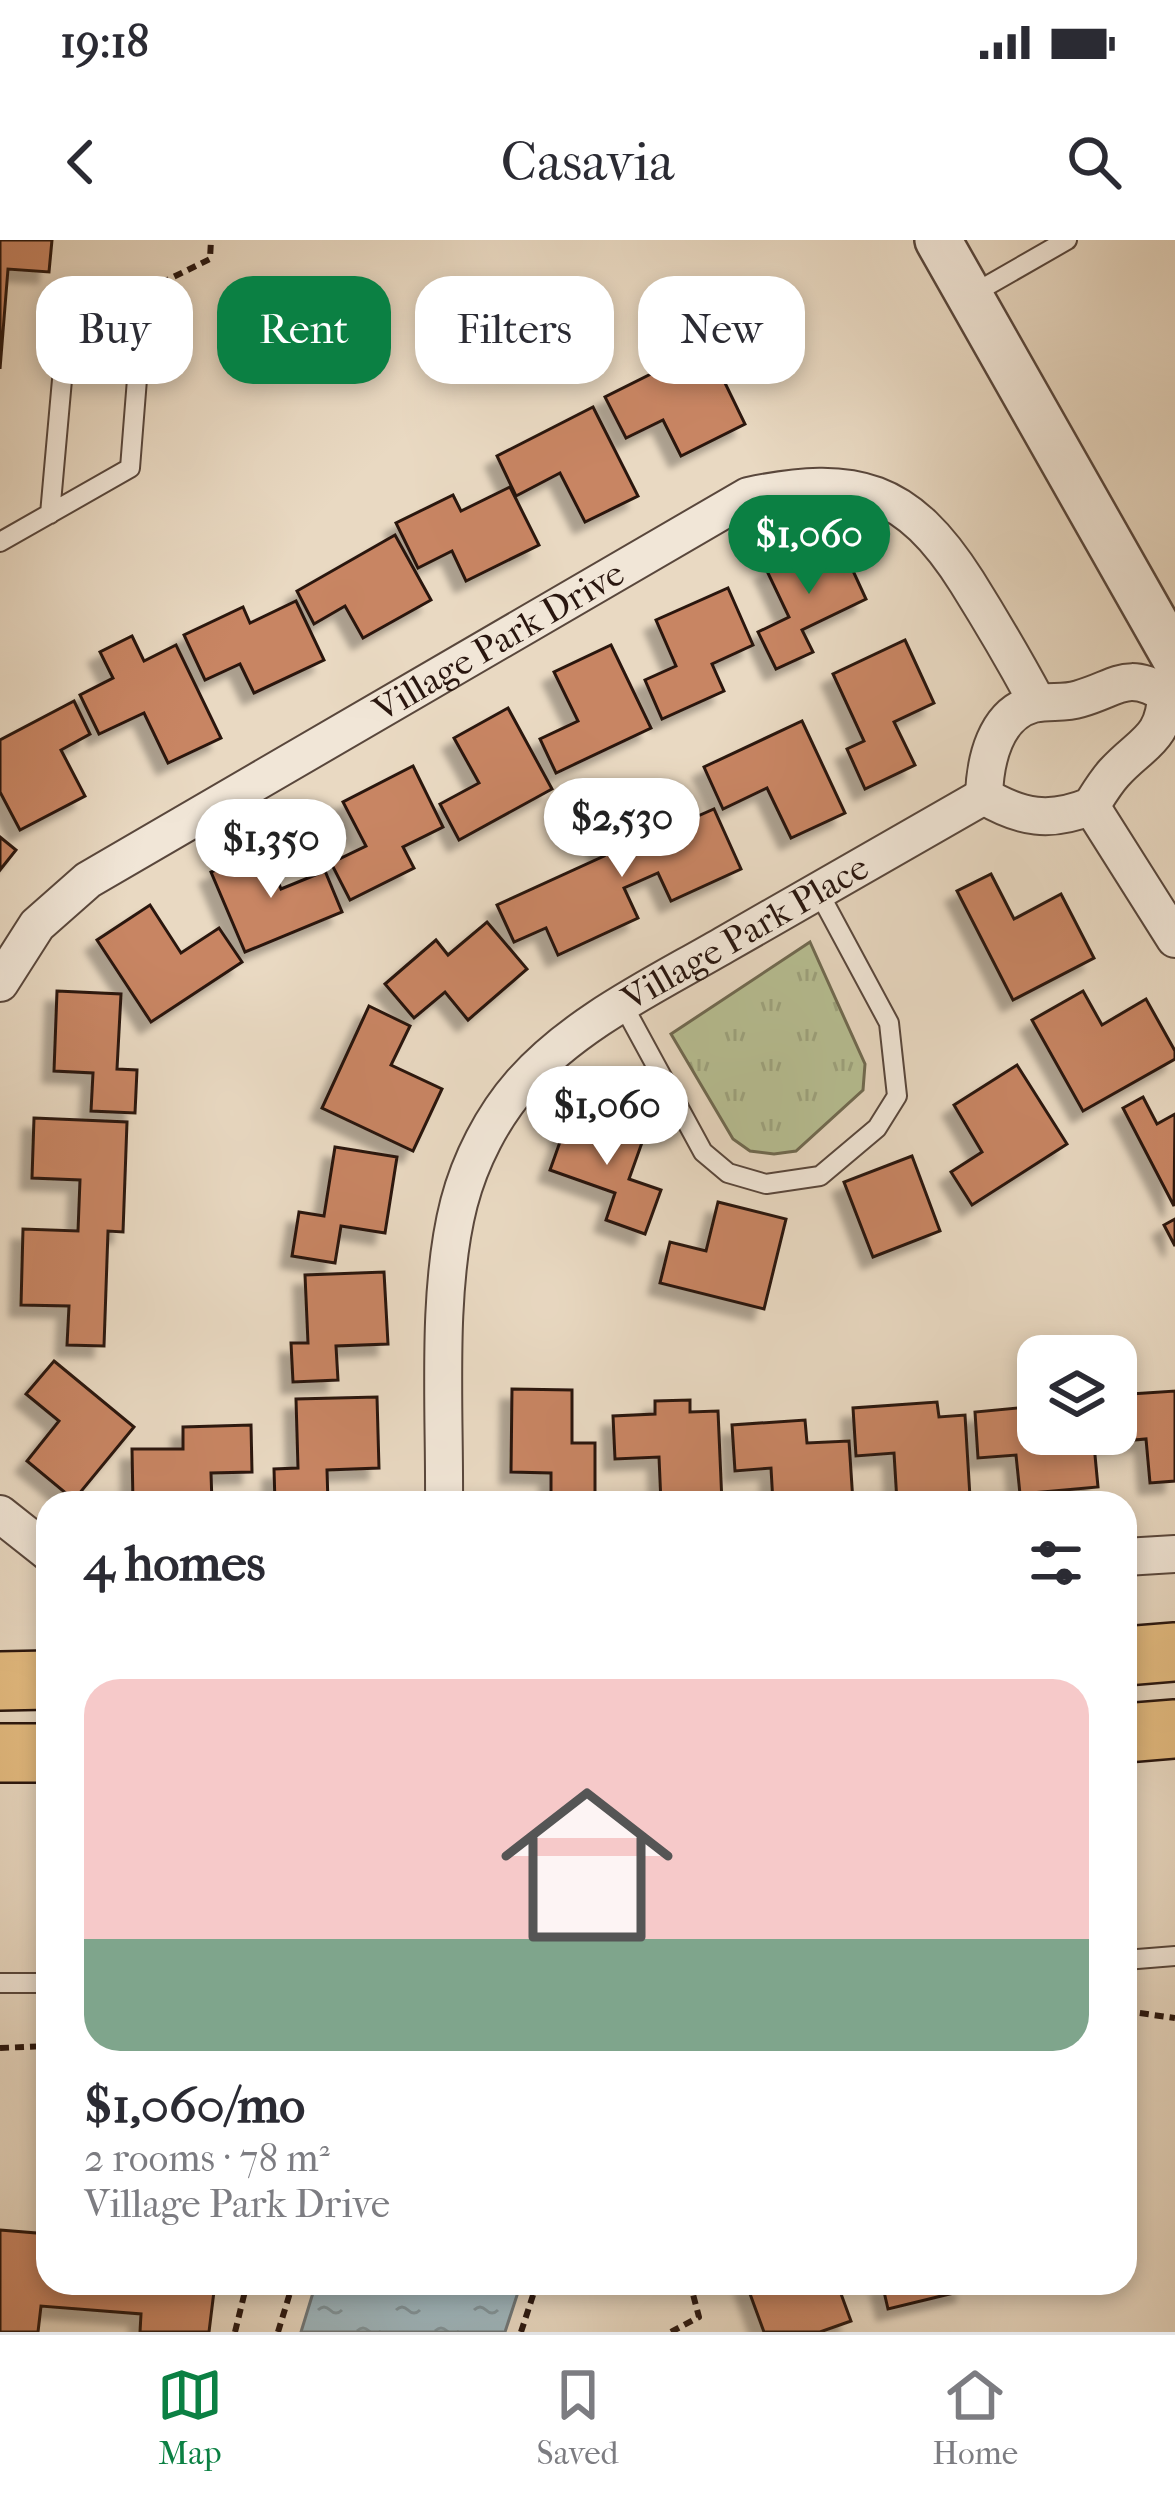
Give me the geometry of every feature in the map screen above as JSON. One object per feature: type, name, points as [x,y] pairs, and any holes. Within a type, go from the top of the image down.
[{"type":"main road","points":[[1137,1655],[1175,1652]]},
{"type":"main road","points":[[0,1681],[36,1680]]},
{"type":"main road","points":[[1137,1731],[1175,1729]]},
{"type":"main road","points":[[0,1753],[36,1753]]},
{"type":"street","points":[[938,240],[1172,681],[1166,716],[1154,738],[1111,775],[1091,806],[1037,819],[1009,811],[984,796],[989,753],[1016,710],[1037,702],[1071,702],[1133,680],[1172,681]]},
{"type":"street","name":"Village Park Drive","points":[[0,983],[37,925],[88,880],[748,496],[822,486],[858,490],[896,503],[943,545],[1002,636],[1037,702]]},
{"type":"street","name":"Village Park Place","points":[[444,1491],[446,1310],[459,1202],[497,1115],[562,1044],[984,796]]},
{"type":"street","points":[[1091,806],[1175,939]]},
{"type":"street","points":[[0,1514],[36,1542]]},
{"type":"street","points":[[1137,1556],[1175,1554]]},
{"type":"lane","points":[[971,295],[1067,240]]},
{"type":"lane","points":[[0,542],[50,514],[130,469],[140,341],[66,334],[50,514]]},
{"type":"lane","points":[[623,1005],[704,1152],[728,1173],[766,1184],[820,1176],[877,1128],[897,1096],[889,1023],[818,892]]},
{"type":"lane","points":[[1137,1959],[1175,1956]]},
{"type":"lane","points":[[0,1983],[36,1983]]},
{"type":"path","points":[[175,276],[210,259],[211,240]]},
{"type":"path","points":[[1137,2013],[1175,2018]]},
{"type":"path","points":[[0,2048],[36,2046]]},
{"type":"path","points":[[235,2332],[244,2295]]},
{"type":"path","points":[[278,2332],[289,2295]]},
{"type":"path","points":[[533,2295],[523,2329],[536,2332]]},
{"type":"path","points":[[671,2332],[699,2317],[693,2295]]},
{"type":"green space","points":[[810,942],[865,1064],[863,1090],[796,1151],[750,1151],[733,1139],[671,1034]]},
{"type":"water","points":[[312,2295],[517,2295],[505,2332],[301,2332]]},
{"type":"building","points":[[0,240],[52,240],[49,272],[8,269],[0,369]]},
{"type":"building","points":[[638,380],[726,384],[745,424],[681,456],[663,420],[626,438],[605,397]]},
{"type":"building","points":[[593,407],[638,496],[585,522],[560,473],[516,496],[497,456]]},
{"type":"building","points":[[510,487],[539,545],[466,581],[452,551],[418,568],[396,523],[453,495],[461,511]]},
{"type":"building","points":[[395,535],[431,600],[363,638],[345,606],[314,624],[297,591]]},
{"type":"building","points":[[837,536],[866,599],[802,630],[813,652],[776,669],[758,632],[789,617],[766,569]]},
{"type":"building","points":[[728,588],[753,645],[712,664],[724,691],[662,719],[645,680],[676,666],[656,620]]},
{"type":"building","points":[[296,601],[324,660],[254,693],[240,664],[205,680],[184,635],[243,607],[250,623]]},
{"type":"building","points":[[132,636],[144,661],[176,645],[221,738],[168,763],[144,713],[99,734],[80,695],[113,678],[100,652]]},
{"type":"building","points":[[905,640],[934,703],[894,722],[915,765],[865,789],[847,749],[864,741],[833,674]]},
{"type":"building","points":[[611,645],[651,728],[556,773],[540,739],[578,721],[554,672]]},
{"type":"building","points":[[74,701],[90,734],[61,750],[85,796],[20,830],[0,792],[0,740]]},
{"type":"building","points":[[508,708],[552,789],[459,840],[440,804],[479,783],[454,738]]},
{"type":"building","points":[[802,721],[845,813],[791,838],[767,788],[723,809],[704,767]]},
{"type":"building","points":[[413,766],[443,827],[403,847],[414,868],[350,900],[331,863],[366,846],[343,802]]},
{"type":"building","points":[[714,809],[741,869],[671,901],[658,873],[624,888],[638,918],[558,955],[546,928],[514,942],[497,905],[604,856],[598,842],[660,814],[666,830]]},
{"type":"building","points":[[0,837],[16,850],[0,870]]},
{"type":"building","points":[[265,849],[281,889],[325,871],[342,912],[245,952],[211,872]]},
{"type":"building","points":[[991,874],[1014,919],[1061,894],[1094,958],[1013,1000],[957,891]]},
{"type":"building","points":[[150,905],[181,953],[219,928],[242,962],[151,1022],[97,940]]},
{"type":"building","points":[[487,922],[527,969],[468,1020],[445,992],[414,1018],[385,984],[436,940],[448,955]]},
{"type":"building","points":[[57,991],[121,994],[117,1069],[137,1070],[135,1113],[91,1111],[93,1073],[54,1071]]},
{"type":"building","points":[[1083,991],[1102,1025],[1146,999],[1175,1059],[1083,1111],[1032,1020]]},
{"type":"building","points":[[369,1006],[410,1026],[391,1065],[442,1089],[413,1151],[322,1108]]},
{"type":"building","points":[[1017,1065],[1067,1144],[972,1205],[951,1172],[982,1152],[954,1105]]},
{"type":"building","points":[[1143,1097],[1157,1124],[1175,1114],[1174,1206],[1123,1108]]},
{"type":"building","points":[[571,1111],[644,1137],[629,1179],[661,1190],[645,1234],[606,1220],[615,1193],[550,1170]]},
{"type":"building","points":[[34,1118],[127,1122],[123,1232],[108,1231],[104,1346],[67,1345],[69,1306],[21,1305],[23,1229],[78,1231],[80,1180],[32,1178]]},
{"type":"building","points":[[335,1147],[397,1157],[385,1233],[341,1226],[335,1263],[292,1256],[299,1212],[324,1216]]},
{"type":"building","points":[[912,1156],[940,1231],[873,1257],[844,1182]]},
{"type":"building","points":[[718,1202],[786,1219],[764,1309],[660,1283],[670,1242],[706,1251]]},
{"type":"building","points":[[1175,1219],[1175,1246],[1164,1225]]},
{"type":"building","points":[[384,1272],[388,1344],[336,1346],[338,1380],[293,1382],[291,1343],[308,1343],[305,1275]]},
{"type":"building","points":[[54,1361],[134,1427],[81,1491],[63,1491],[27,1461],[59,1421],[26,1394]]},
{"type":"building","points":[[512,1389],[572,1390],[572,1443],[595,1443],[595,1491],[551,1491],[551,1473],[511,1472]]},
{"type":"building","points":[[1175,1391],[1175,1481],[1150,1483],[1146,1439],[1137,1440],[1137,1394]]},
{"type":"building","points":[[377,1397],[379,1468],[327,1470],[328,1491],[275,1491],[274,1469],[298,1468],[296,1399]]},
{"type":"building","points":[[690,1400],[690,1412],[718,1411],[721,1491],[660,1491],[659,1457],[615,1459],[613,1416],[655,1414],[655,1401]]},
{"type":"building","points":[[937,1402],[939,1417],[965,1415],[970,1491],[896,1491],[894,1453],[856,1456],[853,1408]]},
{"type":"building","points":[[1017,1408],[1017,1455],[1095,1455],[1098,1487],[1020,1491],[1016,1455],[978,1458],[975,1412]]},
{"type":"building","points":[[805,1420],[807,1443],[849,1441],[852,1491],[772,1491],[771,1468],[735,1471],[732,1425]]},
{"type":"building","points":[[251,1425],[252,1472],[211,1473],[212,1491],[133,1491],[132,1449],[183,1449],[183,1427]]},
{"type":"building","points":[[0,2230],[36,2233],[36,2295],[214,2295],[209,2332],[140,2332],[141,2314],[41,2306],[38,2332],[0,2332]]},
{"type":"building","points":[[750,2295],[841,2295],[851,2321],[820,2332],[764,2332]]},
{"type":"building","points":[[885,2295],[945,2295],[888,2309]]}]
